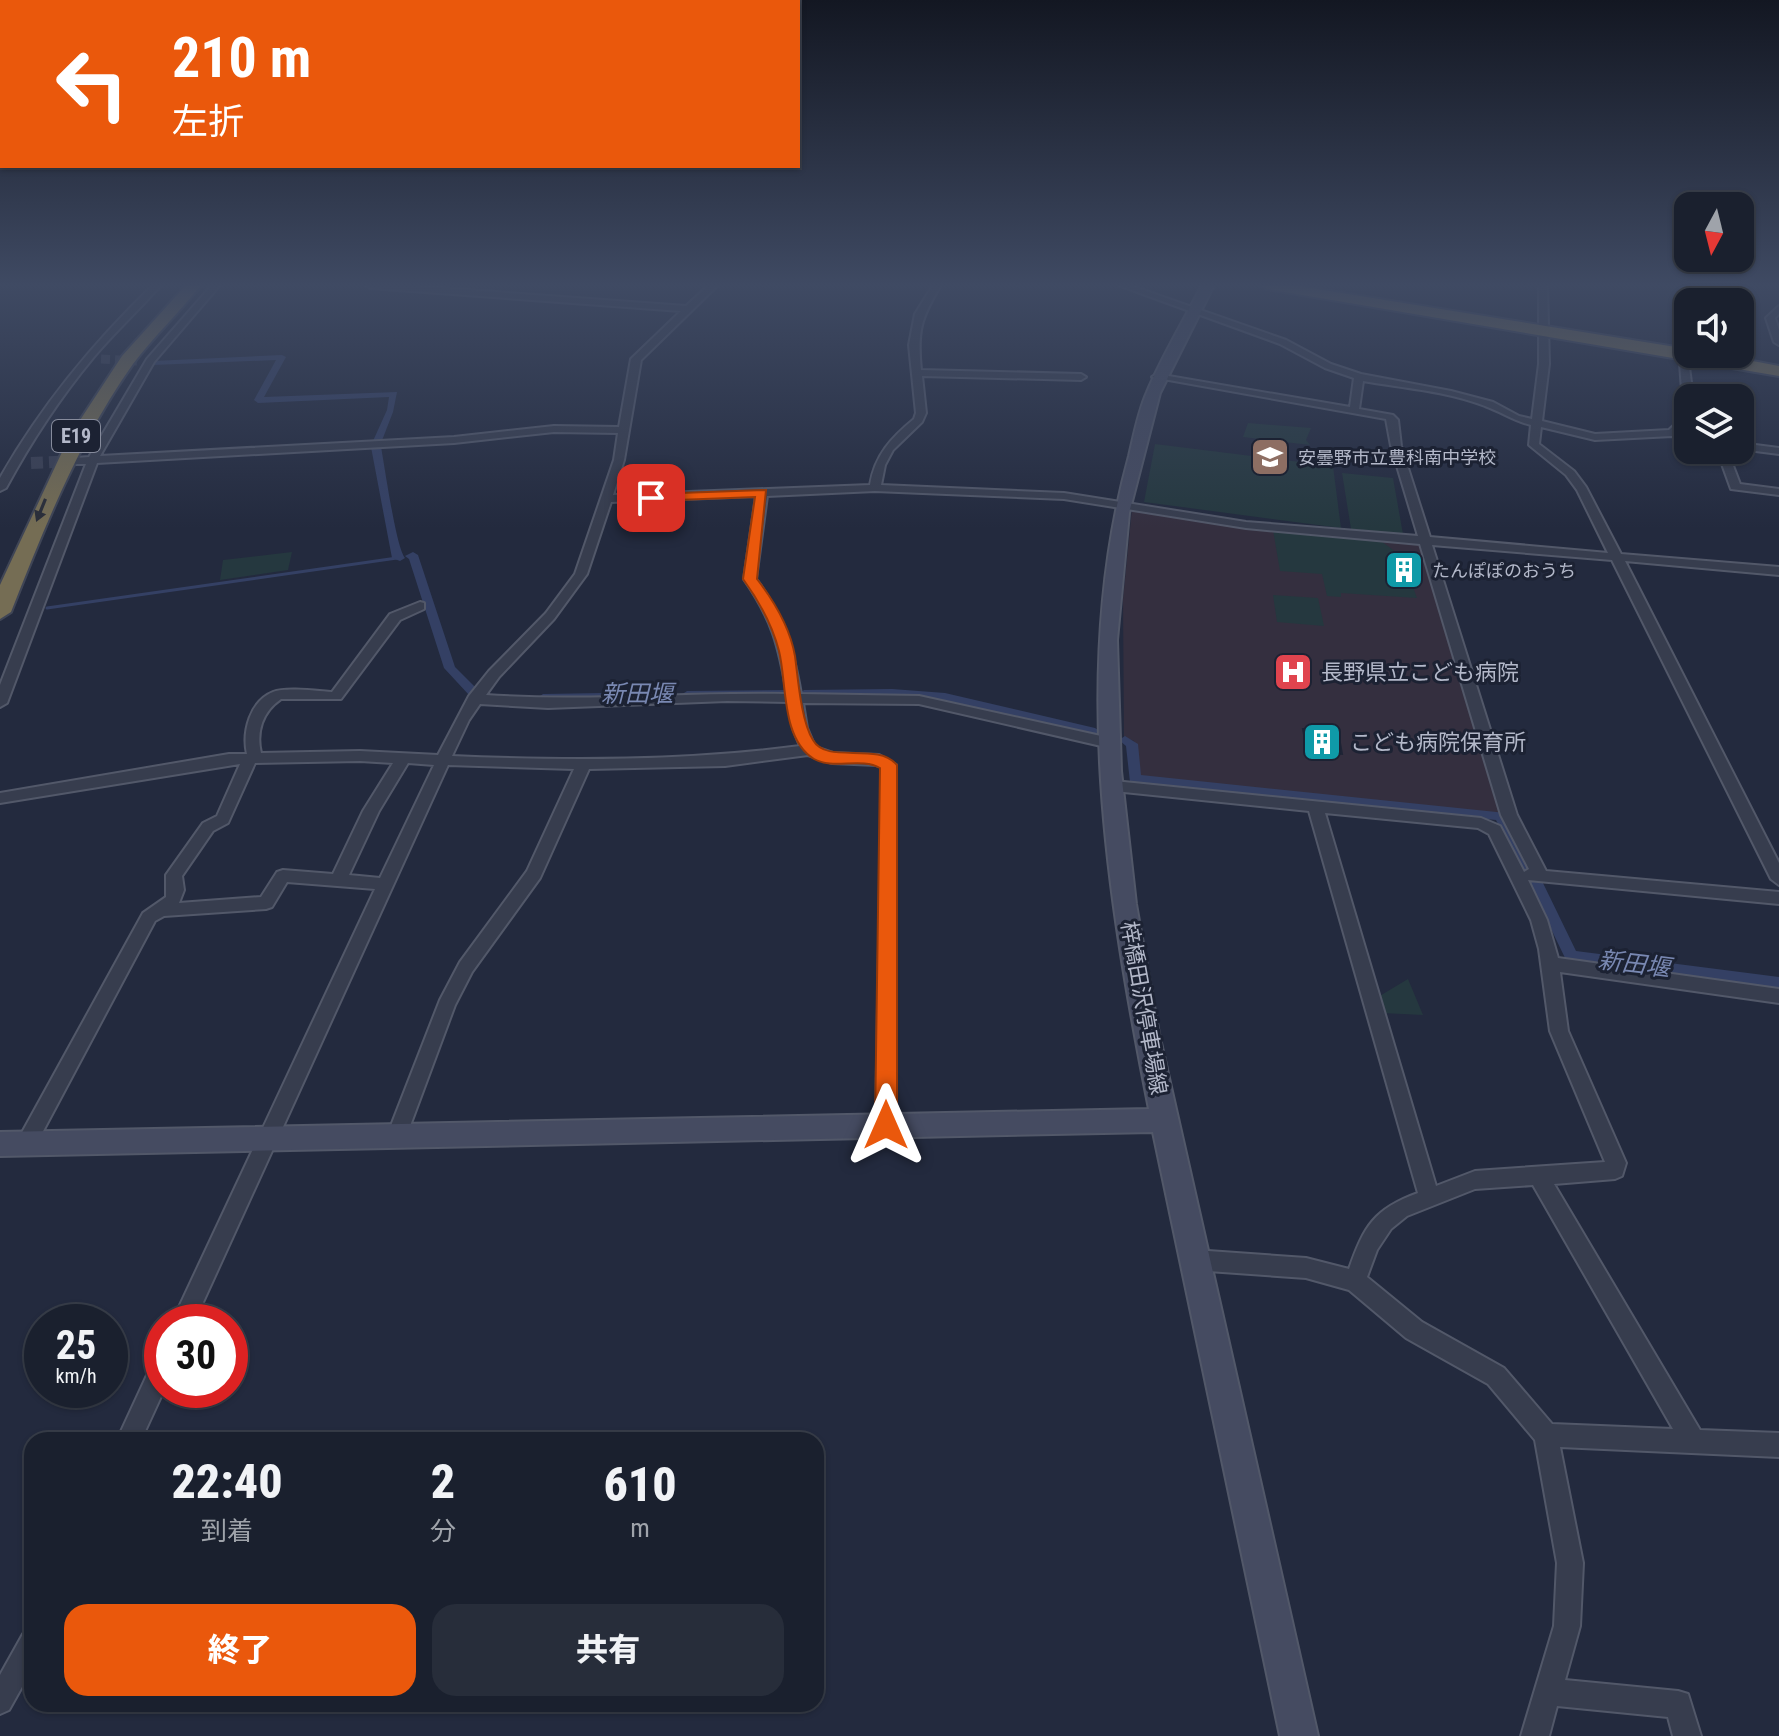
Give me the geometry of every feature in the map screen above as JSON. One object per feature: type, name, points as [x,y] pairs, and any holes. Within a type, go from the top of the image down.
[{"type":"highway","name":"E19","points":[[0,563],[34,486],[76,412],[108,366]]},
{"type":"highway","name":"E19","points":[[0,612],[51,484],[90,411],[124,366]]},
{"type":"highway","points":[[1754,366],[1779,371]]},
{"type":"main road","name":"梓橋田沢停車場線","points":[[1163,366],[1136,441],[1122,505],[1110,616],[1110,743],[1114,786],[1130,928],[1164,1120],[1299,1736]]},
{"type":"main road","points":[[13,1144],[1164,1120]]},
{"type":"street","points":[[0,488],[13,464],[81,366]]},
{"type":"street","points":[[0,703],[92,459],[147,366]]},
{"type":"street","points":[[191,1304],[443,759],[474,699],[572,588],[607,499],[625,430],[635,366]]},
{"type":"street","points":[[875,488],[877,464],[885,451],[918,420],[921,413],[914,366]]},
{"type":"street","points":[[1328,366],[1359,377],[1448,393],[1489,404],[1509,416],[1536,424],[1602,438],[1674,431]]},
{"type":"street","points":[[1541,366],[1534,445],[1570,473],[1582,489],[1779,879]]},
{"type":"street","points":[[915,373],[1081,377]]},
{"type":"street","points":[[1157,377],[1393,420],[1396,446],[1509,815],[1541,876]]},
{"type":"street","points":[[1354,411],[1359,377]]},
{"type":"street","points":[[75,461],[454,440],[554,429],[625,430]]},
{"type":"street","points":[[1754,448],[1779,451]]},
{"type":"street","points":[[0,465],[31,463]]},
{"type":"street","points":[[1727,464],[1735,487],[1779,492]]},
{"type":"street","points":[[607,499],[875,488],[1075,497],[1246,525],[1425,543],[1779,571]]},
{"type":"street","points":[[762,493],[750,579],[769,605],[787,652],[789,679],[797,700],[800,728],[809,750]]},
{"type":"street","points":[[13,1144],[149,917],[173,903],[178,889],[174,875],[208,827],[223,819],[254,754],[249,739],[259,714],[271,699],[285,694],[336,696],[395,617],[420,606]]},
{"type":"street","points":[[474,699],[548,704],[727,697],[935,701],[1110,743]]},
{"type":"street","points":[[0,798],[229,759],[404,757],[515,765],[584,764],[725,761],[809,750],[832,758],[879,760],[889,765],[886,1125]]},
{"type":"street","points":[[339,879],[371,811],[404,757]]},
{"type":"street","points":[[397,1136],[446,1005],[466,967],[534,874],[584,764]]},
{"type":"street","points":[[1114,786],[1481,823],[1495,830],[1517,874],[1539,920],[1559,1031],[1616,1163],[1615,1170],[1609,1173],[1475,1180],[1400,1209],[1384,1222],[1368,1245],[1355,1281]]},
{"type":"street","points":[[1315,806],[1429,1197]]},
{"type":"street","points":[[1517,874],[1779,898]]},
{"type":"street","points":[[163,910],[266,903],[283,876],[385,884]]},
{"type":"street","points":[[1549,964],[1779,996]]},
{"type":"street","points":[[1539,1177],[1693,1440]]},
{"type":"street","points":[[1194,1260],[1306,1268],[1355,1281],[1414,1330],[1496,1376],[1546,1435],[1570,1563],[1567,1626],[1535,1736]]},
{"type":"street","points":[[133,1432],[144,1407]]},
{"type":"street","points":[[1546,1435],[1779,1445]]},
{"type":"street","points":[[0,1701],[24,1658]]},
{"type":"street","points":[[1548,1692],[1678,1704],[1687,1736]]},
{"type":"shaded area","points":[[1248,423],[1311,428],[1306,440],[1310,445],[1243,437]]},
{"type":"shaded area","points":[[1155,444],[1333,466],[1341,528],[1144,502]]},
{"type":"shaded area","points":[[1342,473],[1393,478],[1403,534],[1351,529]]},
{"type":"shaded area","name":"長野県立こども病院","points":[[1132,509],[1242,527],[1420,544],[1504,814],[1138,776],[1134,741],[1124,737],[1123,599]]},
{"type":"shaded area","points":[[1273,530],[1381,541],[1404,558],[1391,561],[1395,578],[1410,579],[1417,598],[1341,593],[1341,597],[1327,596],[1322,574],[1280,571]]},
{"type":"shaded area","points":[[292,552],[288,570],[220,580],[223,560]]},
{"type":"shaded area","points":[[1273,595],[1318,598],[1324,626],[1277,622]]},
{"type":"shaded area","points":[[1408,979],[1423,1015],[1382,1013],[1378,997]]},
{"type":"building","name":"たんぽぽのおうち","points":[[1395,558],[1411,559],[1417,579],[1395,578],[1391,561],[1396,561]]},
{"type":"building","name":"こども病院保育所","points":[[1303,729],[1338,732],[1342,754],[1307,751]]},
{"type":"waterway","points":[[277,366],[258,400],[394,394],[390,408]]},
{"type":"waterway","points":[[378,441],[389,412]]},
{"type":"waterway","points":[[376,447],[383,486]]},
{"type":"waterway","points":[[384,490],[392,534]]},
{"type":"waterway","points":[[393,538],[397,558],[400,558]]},
{"type":"waterway","name":"新田堰","points":[[410,556],[413,555],[450,668],[473,692]]},
{"type":"waterway","points":[[47,608],[397,558]]},
{"type":"waterway","name":"新田堰","points":[[804,694],[892,693],[945,697],[1095,732]]},
{"type":"waterway","name":"新田堰","points":[[687,695],[790,694]]},
{"type":"waterway","name":"新田堰","points":[[543,698],[666,696]]},
{"type":"waterway","name":"新田堰","points":[[1125,740],[1132,744],[1135,779],[1361,802]]},
{"type":"waterway","name":"新田堰","points":[[1371,803],[1501,816],[1529,870]]},
{"type":"waterway","name":"新田堰","points":[[1535,881],[1571,956],[1779,983]]},
{"type":"tunnel","points":[[31,463],[75,461]]},
{"type":"place","name":"安曇野市立豊科南中学校","points":[[1270,457]]},
{"type":"place","name":"たんぽぽのおうち","points":[[1404,570]]},
{"type":"place","name":"長野県立こども病院","points":[[1293,672]]},
{"type":"place","name":"こども病院保育所","points":[[1322,742]]},
{"type":"route","points":[[651,498],[762,493],[759,532],[750,579],[769,605],[787,652],[789,679],[797,700],[805,743],[809,750],[821,756],[879,760],[889,765],[886,1125]]}]
